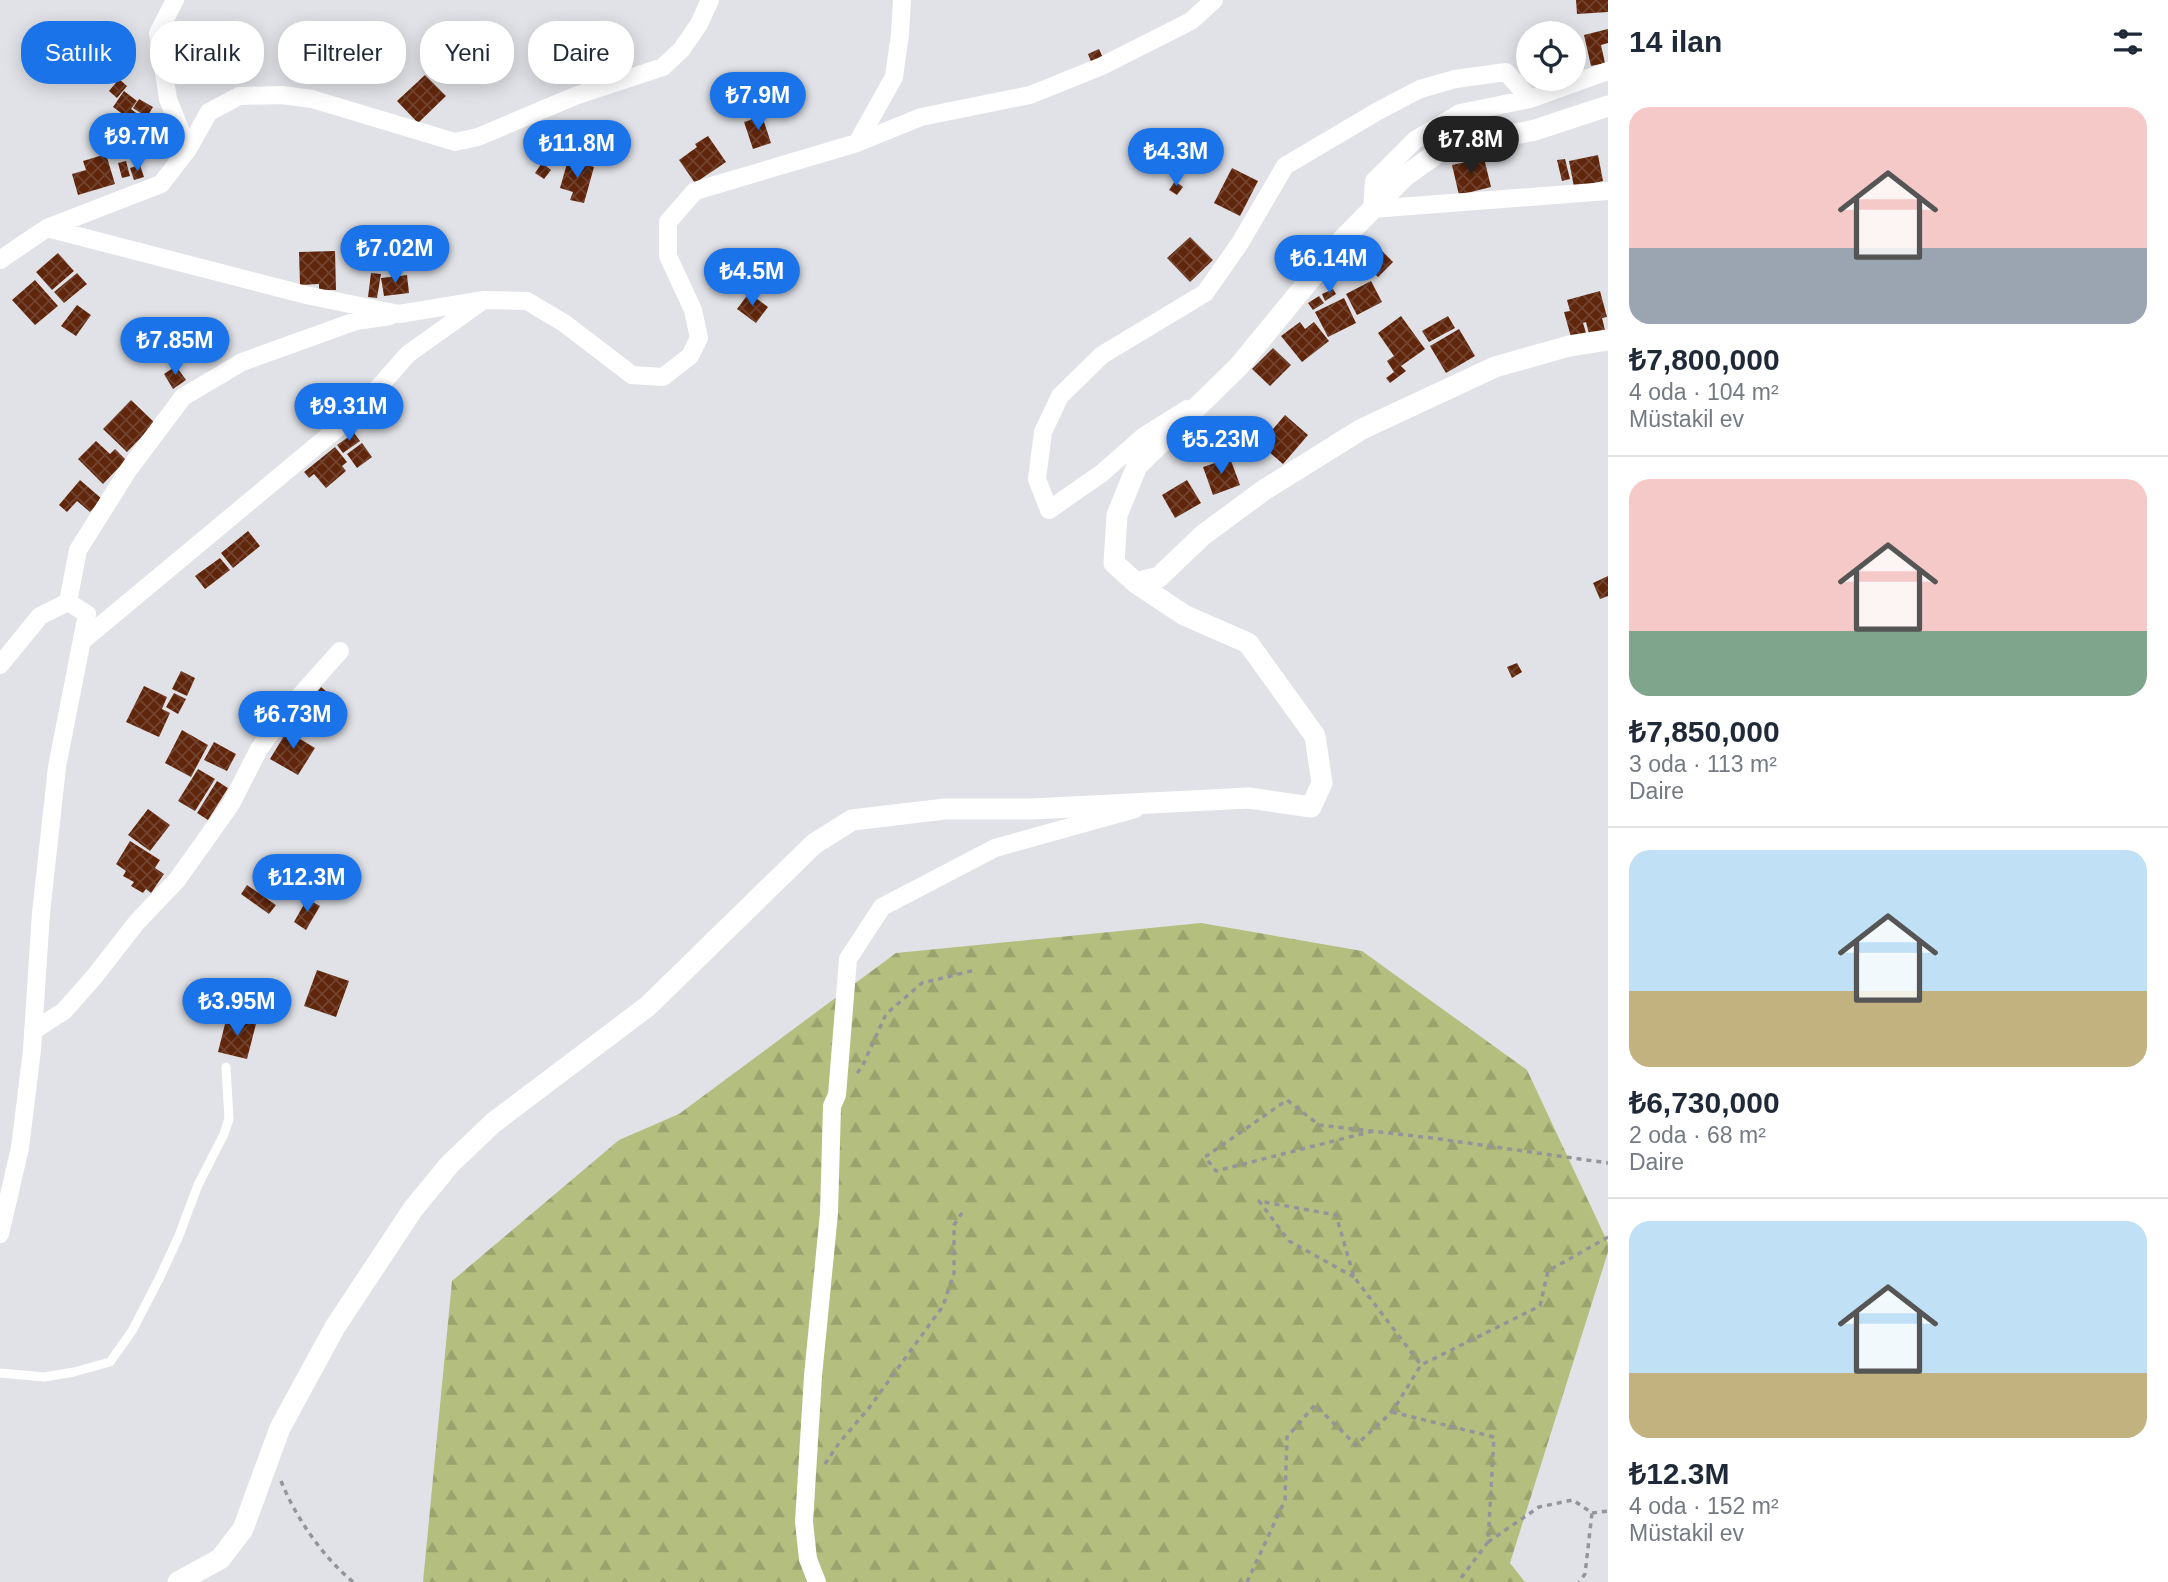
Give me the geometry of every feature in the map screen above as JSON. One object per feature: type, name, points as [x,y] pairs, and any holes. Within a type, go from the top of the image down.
[{"type":"street","points":[[175,0],[158,33],[168,99],[188,149]]},
{"type":"street","points":[[0,260],[47,228],[161,184],[188,149],[209,112],[239,96],[282,95],[312,99],[454,142],[478,137],[575,96],[663,67],[688,40],[710,0]]},
{"type":"street","points":[[857,143],[894,77],[902,0]]},
{"type":"street","points":[[68,602],[78,550],[129,470],[183,397],[242,362],[356,321],[484,300],[527,302],[564,323],[632,375],[663,377],[690,356],[699,338],[693,310],[668,256],[668,222],[695,191],[857,143],[920,117],[1042,91],[1102,66],[1191,21],[1214,0]]},
{"type":"street","points":[[1372,209],[1374,181],[1415,139],[1460,113],[1530,99],[1608,71]]},
{"type":"street","points":[[1206,398],[1144,436],[1102,473],[1049,510],[1037,479],[1043,432],[1060,396],[1102,355],[1205,293],[1240,243],[1285,166],[1420,89],[1455,79],[1506,72],[1530,99]]},
{"type":"street","points":[[178,1582],[220,1559],[243,1529],[280,1428],[335,1327],[413,1209],[450,1164],[493,1123],[648,1006],[814,844],[852,820],[945,809],[1032,809],[1249,798],[1311,807],[1322,783],[1315,736],[1248,643],[1184,615],[1136,583],[1114,563],[1118,515],[1138,466],[1239,366],[1344,239],[1405,176],[1443,149],[1535,130],[1608,106]]},
{"type":"street","points":[[1372,209],[1608,191]]},
{"type":"street","points":[[47,228],[293,292],[399,314]]},
{"type":"street","points":[[82,641],[357,412],[408,354],[484,300]]},
{"type":"street","points":[[1136,583],[1159,577],[1203,535],[1264,490],[1362,429],[1494,367],[1569,346],[1608,340]]},
{"type":"street","points":[[0,1234],[20,1148],[57,767],[87,614],[68,602]]},
{"type":"street","points":[[0,665],[40,616],[68,602]]},
{"type":"street","points":[[33,1031],[64,1011],[137,922],[177,880],[231,803],[259,749],[290,707],[340,651]]},
{"type":"street","points":[[817,1582],[808,1559],[804,1522],[829,1213],[832,1106],[837,1096],[848,959],[882,907],[995,848],[1161,802]]},
{"type":"lane","points":[[0,1373],[44,1377],[110,1362],[132,1331],[159,1279],[198,1185],[224,1134],[229,1119],[226,1067]]},
{"type":"path","points":[[837,1096],[862,1067],[886,1014],[922,983],[975,971]]},
{"type":"path","points":[[1373,1131],[1216,1171],[1205,1157],[1287,1100],[1319,1125],[1373,1131],[1608,1163]]},
{"type":"path","points":[[1354,1277],[1289,1241],[1259,1201],[1336,1215],[1354,1277],[1421,1365]]},
{"type":"path","points":[[806,1492],[839,1443],[869,1408],[943,1306],[954,1273],[954,1225],[962,1213]]},
{"type":"path","points":[[1247,1582],[1285,1500],[1287,1437],[1315,1405],[1356,1445],[1392,1412],[1421,1365],[1540,1306],[1548,1271],[1608,1237]]},
{"type":"path","points":[[1392,1412],[1494,1437],[1488,1542]]},
{"type":"path","points":[[271,1456],[291,1505],[336,1568],[353,1582]]},
{"type":"path","points":[[1458,1582],[1488,1542],[1539,1507],[1573,1500],[1592,1513],[1608,1511]]},
{"type":"path","points":[[1579,1582],[1585,1574],[1592,1513]]},
{"type":"green space","points":[[1201,923],[1362,951],[1527,1070],[1608,1243],[1608,1252],[1510,1563],[1525,1582],[423,1582],[452,1281],[619,1140],[679,1114],[896,953]]},
{"type":"building","points":[[1576,0],[1608,0],[1608,12],[1577,14]]},
{"type":"building","points":[[1608,29],[1608,43],[1601,45],[1605,63],[1591,66],[1586,34]]},
{"type":"building","points":[[1099,49],[1104,60],[1092,64],[1088,54]]},
{"type":"building","points":[[420,80],[420,84],[434,84],[446,96],[418,123],[397,101]]},
{"type":"building","points":[[115,84],[127,86],[117,98],[109,91]]},
{"type":"building","points":[[124,91],[137,101],[131,109],[144,119],[139,126],[113,107]]},
{"type":"building","points":[[139,99],[153,107],[147,117],[133,108]]},
{"type":"building","points":[[762,116],[771,143],[753,149],[744,122]]},
{"type":"building","points":[[554,127],[572,142],[554,163],[536,148]]},
{"type":"building","points":[[708,136],[726,162],[695,183],[679,160],[697,147],[695,144]]},
{"type":"building","points":[[106,154],[115,184],[78,195],[72,174],[86,170],[83,161]]},
{"type":"building","points":[[1598,155],[1603,181],[1574,187],[1569,161]]},
{"type":"building","points":[[1484,158],[1491,187],[1459,195],[1452,165]]},
{"type":"building","points":[[1565,159],[1570,179],[1562,181],[1557,160]]},
{"type":"building","points":[[568,160],[594,167],[584,203],[570,200],[573,192],[560,188]]},
{"type":"building","points":[[126,161],[130,176],[122,178],[118,163]]},
{"type":"building","points":[[542,163],[551,170],[544,179],[535,173]]},
{"type":"building","points":[[140,165],[144,177],[134,180],[130,168]]},
{"type":"building","points":[[1232,168],[1258,181],[1240,216],[1214,203]]},
{"type":"building","points":[[1175,181],[1183,187],[1177,195],[1169,190]]},
{"type":"building","points":[[1190,237],[1213,260],[1190,282],[1167,258]]},
{"type":"building","points":[[1369,238],[1393,262],[1378,277],[1353,253]]},
{"type":"building","points":[[335,251],[336,290],[319,290],[319,284],[300,285],[299,252]]},
{"type":"building","points":[[58,253],[74,271],[52,290],[36,272]]},
{"type":"building","points":[[77,273],[87,284],[64,303],[54,292]]},
{"type":"building","points":[[371,273],[381,274],[377,298],[368,297]]},
{"type":"building","points":[[407,275],[409,293],[384,296],[381,278]]},
{"type":"building","points":[[35,280],[58,306],[35,325],[12,300]]},
{"type":"building","points":[[1371,281],[1382,302],[1357,315],[1346,294]]},
{"type":"building","points":[[1333,289],[1336,294],[1325,301],[1322,294]]},
{"type":"building","points":[[1600,291],[1607,317],[1602,318],[1605,330],[1589,334],[1586,322],[1583,323],[1586,333],[1571,337],[1564,312],[1570,311],[1567,300]]},
{"type":"building","points":[[749,293],[768,307],[756,323],[737,309]]},
{"type":"building","points":[[1319,296],[1324,303],[1313,310],[1308,303]]},
{"type":"building","points":[[1344,298],[1356,323],[1328,337],[1315,312]]},
{"type":"building","points":[[77,305],[91,315],[76,336],[61,326]]},
{"type":"building","points":[[1401,316],[1425,349],[1401,366],[1406,371],[1390,383],[1386,378],[1394,372],[1387,361],[1394,356],[1378,333]]},
{"type":"building","points":[[1448,316],[1455,328],[1429,342],[1422,331]]},
{"type":"building","points":[[1300,322],[1305,329],[1314,322],[1329,341],[1302,362],[1281,336]]},
{"type":"building","points":[[1459,329],[1475,356],[1446,373],[1430,346]]},
{"type":"building","points":[[1273,348],[1291,365],[1270,386],[1252,369]]},
{"type":"building","points":[[176,366],[186,380],[173,389],[164,374]]},
{"type":"building","points":[[131,400],[155,423],[127,452],[103,429]]},
{"type":"building","points":[[1285,415],[1308,435],[1283,464],[1260,444]]},
{"type":"building","points":[[354,433],[360,441],[343,453],[337,445]]},
{"type":"building","points":[[96,441],[110,454],[115,449],[126,460],[103,484],[78,459]]},
{"type":"building","points":[[362,443],[372,457],[357,468],[347,454]]},
{"type":"building","points":[[335,447],[347,462],[342,466],[346,471],[326,488],[314,474],[309,478],[304,472]]},
{"type":"building","points":[[1230,458],[1240,485],[1213,495],[1203,467]]},
{"type":"building","points":[[80,480],[102,499],[90,512],[77,501],[67,512],[59,505]]},
{"type":"building","points":[[1187,480],[1201,503],[1175,518],[1162,495]]},
{"type":"building","points":[[248,531],[260,546],[233,568],[221,553]]},
{"type":"building","points":[[220,558],[230,570],[205,589],[195,576]]},
{"type":"building","points":[[1608,576],[1608,596],[1600,599],[1593,583]]},
{"type":"building","points":[[1517,663],[1522,672],[1512,678],[1507,667]]},
{"type":"building","points":[[181,671],[195,678],[187,696],[172,689]]},
{"type":"building","points":[[144,686],[167,697],[162,709],[170,713],[159,737],[126,722]]},
{"type":"building","points":[[321,687],[333,697],[329,702],[344,713],[324,737],[298,717]]},
{"type":"building","points":[[174,693],[186,699],[178,714],[166,707]]},
{"type":"building","points":[[293,721],[301,726],[295,736],[315,748],[298,775],[270,759]]},
{"type":"building","points":[[182,730],[208,745],[191,777],[165,763]]},
{"type":"building","points":[[214,742],[236,754],[227,771],[204,760]]},
{"type":"building","points":[[198,769],[215,779],[195,811],[178,801]]},
{"type":"building","points":[[217,781],[228,788],[208,820],[197,813]]},
{"type":"building","points":[[148,809],[170,825],[150,851],[128,835]]},
{"type":"building","points":[[130,841],[160,860],[155,868],[164,874],[151,893],[146,889],[143,893],[131,886],[134,882],[123,876],[126,871],[116,864]]},
{"type":"building","points":[[247,885],[276,905],[269,914],[241,894]]},
{"type":"building","points":[[307,899],[320,906],[306,930],[294,922]]},
{"type":"building","points":[[317,970],[349,981],[336,1017],[304,1006]]},
{"type":"building","points":[[227,1016],[256,1024],[247,1059],[218,1052]]}]
